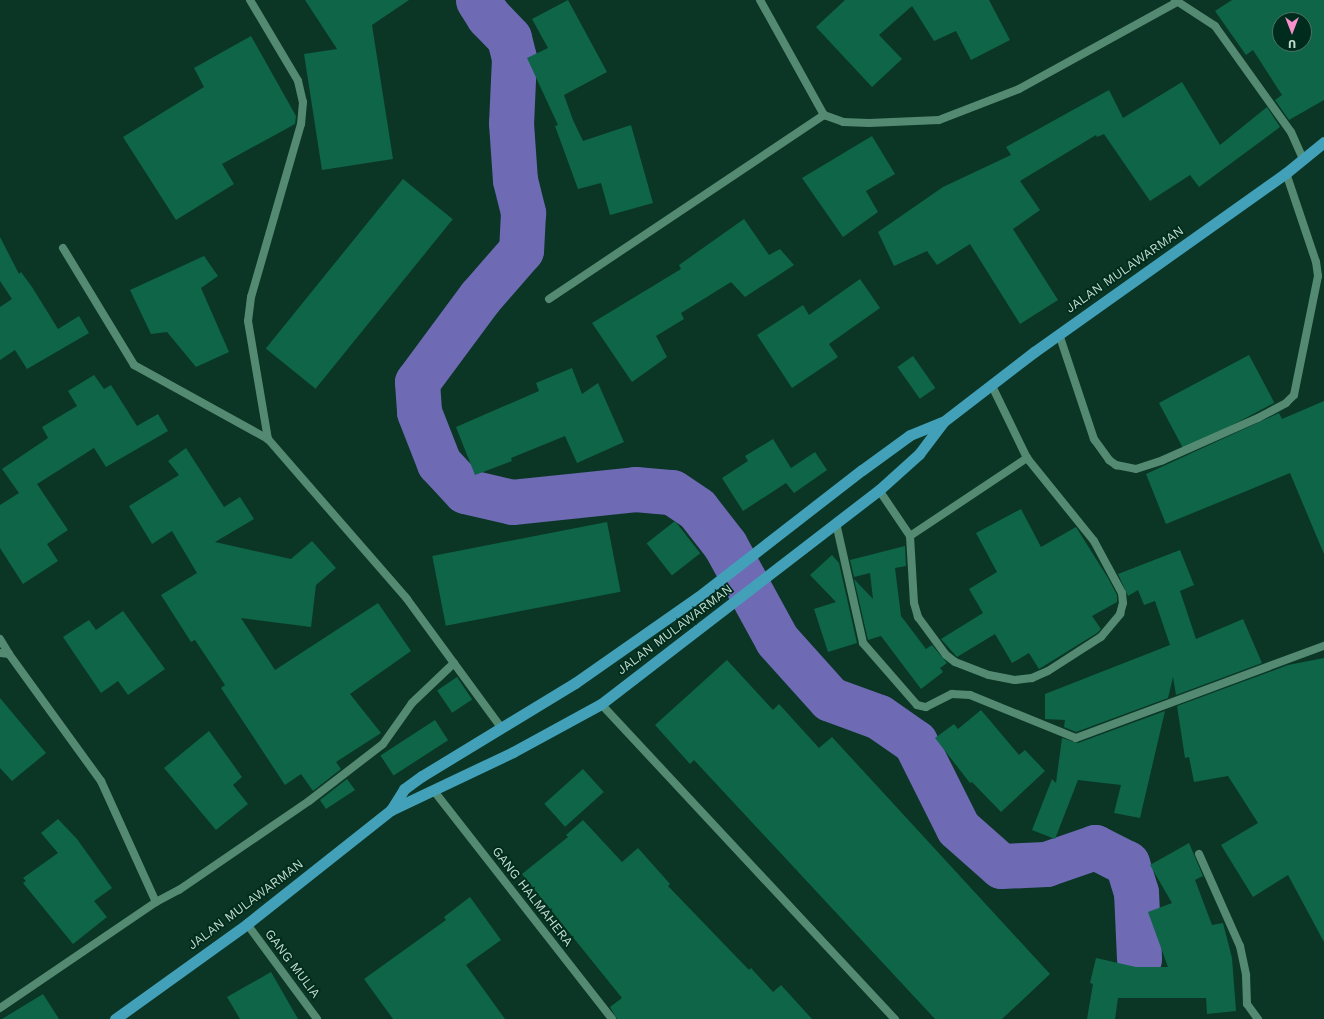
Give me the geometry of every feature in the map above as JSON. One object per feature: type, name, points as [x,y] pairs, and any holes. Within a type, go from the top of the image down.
[{"type":"highway","name":"JALAN MULAWARMAN","points":[[390,810],[404,789],[422,776],[502,729],[574,683],[698,597],[910,435],[943,422],[1059,334],[1286,173],[1324,142]]},
{"type":"highway","name":"JALAN MULAWARMAN","points":[[115,1019],[247,924],[390,810],[434,791],[514,752],[601,704],[879,490],[919,454],[943,422]]},
{"type":"street","points":[[250,0],[298,81],[303,102],[301,124],[251,297],[249,313],[268,440]]},
{"type":"street","points":[[760,0],[824,115],[843,122],[900,123],[939,120],[1019,89],[1176,1],[1215,26],[1291,132],[1303,159]]},
{"type":"street","points":[[549,299],[824,115]]},
{"type":"street","points":[[1059,334],[1094,440],[1109,460],[1116,465],[1136,469],[1163,460],[1258,418],[1286,402],[1294,395],[1318,276],[1316,262],[1286,173]]},
{"type":"street","points":[[63,248],[134,365],[268,440],[407,600],[502,729]]},
{"type":"street","points":[[879,490],[910,536],[914,603],[918,617],[946,655],[955,662],[989,675],[1014,680],[1032,678],[1048,670],[1101,637],[1120,614],[1122,593],[1094,541],[1028,458],[992,386]]},
{"type":"street","points":[[910,536],[1028,458]]},
{"type":"street","points":[[836,523],[863,643],[918,705],[926,707],[952,694],[970,696],[1076,738],[1324,646]]},
{"type":"street","points":[[0,639],[9,654],[101,782],[156,902]]},
{"type":"street","points":[[0,653],[9,654]]},
{"type":"street","points":[[0,1008],[156,902],[179,890],[302,806],[383,744],[412,703],[454,663]]},
{"type":"street","points":[[601,704],[894,1019]]},
{"type":"street","name":"GANG HALMAHERA","points":[[434,791],[612,1019]]},
{"type":"street","points":[[1199,854],[1240,946],[1246,975],[1247,1004],[1258,1019]]},
{"type":"street","name":"GANG MULIA","points":[[247,924],[317,1019]]},
{"type":"building","points":[[305,0],[409,0],[372,25],[393,159],[322,170],[304,54],[337,49]]},
{"type":"building","points":[[568,0],[607,72],[564,95],[573,120],[583,141],[631,125],[653,203],[610,215],[601,183],[578,189],[555,126],[558,125],[527,58],[548,48],[532,19]]},
{"type":"building","points":[[845,0],[989,0],[1010,40],[971,60],[956,31],[934,41],[912,6],[879,35],[902,59],[872,87],[816,27]]},
{"type":"building","points":[[1232,0],[1324,0],[1324,100],[1289,120],[1275,100],[1282,95],[1253,50],[1246,55],[1215,11]]},
{"type":"building","points":[[251,36],[296,116],[295,124],[222,164],[234,184],[176,220],[123,137],[204,87],[194,68]]},
{"type":"building","points":[[1182,82],[1220,145],[1267,107],[1280,127],[1199,187],[1190,175],[1150,201],[1104,134],[1097,137],[1096,135],[1020,181],[1040,210],[1013,229],[1058,300],[1020,324],[970,244],[937,265],[927,251],[894,266],[878,232],[943,187],[1011,155],[1006,147],[1109,90],[1123,118]]},
{"type":"building","points":[[872,136],[895,174],[866,191],[878,212],[843,237],[802,178]]},
{"type":"building","points":[[403,179],[453,219],[316,389],[266,348]]},
{"type":"building","points":[[744,219],[769,255],[780,249],[794,265],[745,297],[731,282],[681,313],[684,319],[656,336],[667,357],[632,382],[592,323],[681,269],[679,265]]},
{"type":"building","points":[[0,237],[19,274],[21,272],[32,287],[58,329],[79,316],[89,333],[27,369],[15,350],[0,360],[0,307],[12,299],[0,281]]},
{"type":"building","points":[[204,256],[218,276],[201,288],[229,352],[196,367],[167,332],[151,334],[130,290]]},
{"type":"building","points":[[860,279],[880,308],[829,344],[838,357],[792,388],[757,335],[803,305],[809,315]]},
{"type":"building","points":[[1249,355],[1274,403],[1184,451],[1159,403]]},
{"type":"building","points":[[913,356],[935,388],[920,399],[897,367]]},
{"type":"building","points":[[572,368],[582,394],[598,383],[624,442],[577,463],[565,436],[511,458],[512,461],[475,475],[456,427],[539,391],[536,383]]},
{"type":"building","points":[[94,375],[104,389],[111,385],[137,426],[158,414],[168,431],[106,467],[94,448],[37,484],[68,530],[47,544],[58,561],[23,584],[0,548],[0,505],[19,493],[2,469],[48,438],[42,427],[77,406],[68,391]]},
{"type":"building","points":[[1324,401],[1324,554],[1290,473],[1166,524],[1146,474],[1279,413],[1282,419]]},
{"type":"building","points":[[773,439],[791,468],[815,452],[827,470],[794,493],[786,483],[743,511],[722,478],[748,461],[745,456]]},
{"type":"building","points":[[186,448],[224,507],[240,497],[254,519],[215,542],[291,559],[312,541],[336,568],[316,585],[311,627],[241,618],[275,670],[378,603],[411,651],[350,694],[381,733],[336,762],[341,769],[313,791],[301,774],[285,785],[221,688],[225,685],[195,640],[191,642],[161,595],[197,573],[172,531],[152,544],[129,506],[179,475],[168,461]]},
{"type":"building","points":[[1021,509],[1041,547],[1076,527],[1108,578],[1117,595],[1117,602],[1092,616],[1101,629],[1097,633],[1039,669],[1029,653],[1012,663],[995,634],[957,657],[941,639],[983,613],[969,589],[997,572],[976,533]]},
{"type":"building","points":[[675,521],[700,553],[672,575],[647,543]]},
{"type":"building","points":[[607,522],[621,592],[446,626],[432,556]]},
{"type":"building","points":[[905,546],[906,566],[895,568],[901,616],[926,649],[932,645],[947,663],[940,668],[943,672],[921,689],[881,636],[868,640],[854,579],[873,599],[870,573],[854,577],[850,560]]},
{"type":"building","points":[[1180,550],[1194,585],[1180,591],[1196,639],[1243,619],[1262,663],[1176,695],[1173,677],[1168,698],[1076,732],[1064,727],[1065,720],[1045,719],[1045,694],[1170,645],[1155,601],[1144,605],[1138,590],[1128,596],[1118,574]]},
{"type":"building","points":[[832,555],[839,563],[857,643],[828,652],[814,609],[836,602],[810,575]]},
{"type":"building","points":[[123,611],[165,669],[128,695],[118,681],[101,693],[63,637],[89,620],[96,630]]},
{"type":"building","points":[[1324,658],[1324,942],[1288,875],[1253,897],[1221,845],[1258,823],[1228,776],[1194,782],[1189,757],[1185,758],[1177,706],[1288,665]]},
{"type":"building","points":[[727,660],[773,710],[779,704],[819,748],[832,737],[1050,974],[1002,1019],[935,1019],[694,760],[690,764],[655,725]]},
{"type":"building","points":[[457,677],[472,699],[452,713],[437,690]]},
{"type":"building","points":[[0,698],[46,753],[12,781],[0,768]]},
{"type":"building","points":[[981,710],[1019,755],[1025,750],[1045,771],[1001,812],[972,782],[970,783],[935,738],[954,724],[958,729]]},
{"type":"building","points":[[1165,711],[1140,818],[1114,813],[1121,785],[1078,780],[1055,839],[1032,830],[1052,779],[1056,783],[1062,738],[1078,743]]},
{"type":"building","points":[[435,720],[448,740],[394,776],[380,755]]},
{"type":"building","points":[[209,731],[242,777],[233,785],[248,804],[216,830],[164,768]]},
{"type":"building","points":[[583,769],[604,792],[565,827],[544,804]]},
{"type":"building","points":[[347,779],[355,790],[326,809],[320,800]]},
{"type":"building","points":[[58,819],[77,839],[112,888],[94,901],[107,917],[73,944],[23,883],[26,881],[23,878],[58,853],[41,833]]},
{"type":"building","points":[[583,820],[622,862],[638,848],[670,884],[668,886],[749,970],[751,968],[773,992],[781,985],[812,1019],[617,1019],[610,1007],[622,998],[522,874],[568,837],[566,835]]},
{"type":"building","points":[[1189,843],[1203,876],[1195,880],[1212,925],[1223,923],[1232,958],[1236,1011],[1207,1014],[1206,998],[1118,998],[1115,1019],[1087,1019],[1093,984],[1090,983],[1096,958],[1136,967],[1168,967],[1148,912],[1172,903],[1150,865]]},
{"type":"building","points":[[470,897],[501,940],[466,965],[505,1019],[393,1019],[364,979],[446,920],[444,917]]},
{"type":"building","points":[[271,972],[298,1019],[240,1019],[227,997]]},
{"type":"building","points":[[43,994],[59,1019],[2,1019]]},
{"type":"waterway","points":[[478,0],[488,16],[509,38],[514,58],[511,123],[515,180],[523,213],[521,250],[480,297],[417,382],[419,412],[439,463],[465,491],[512,502],[635,489],[672,492],[697,509],[725,545],[777,640],[830,699],[879,717],[915,742],[958,828],[1001,866],[1046,864],[1095,847],[1127,863],[1136,892],[1139,959]]}]
